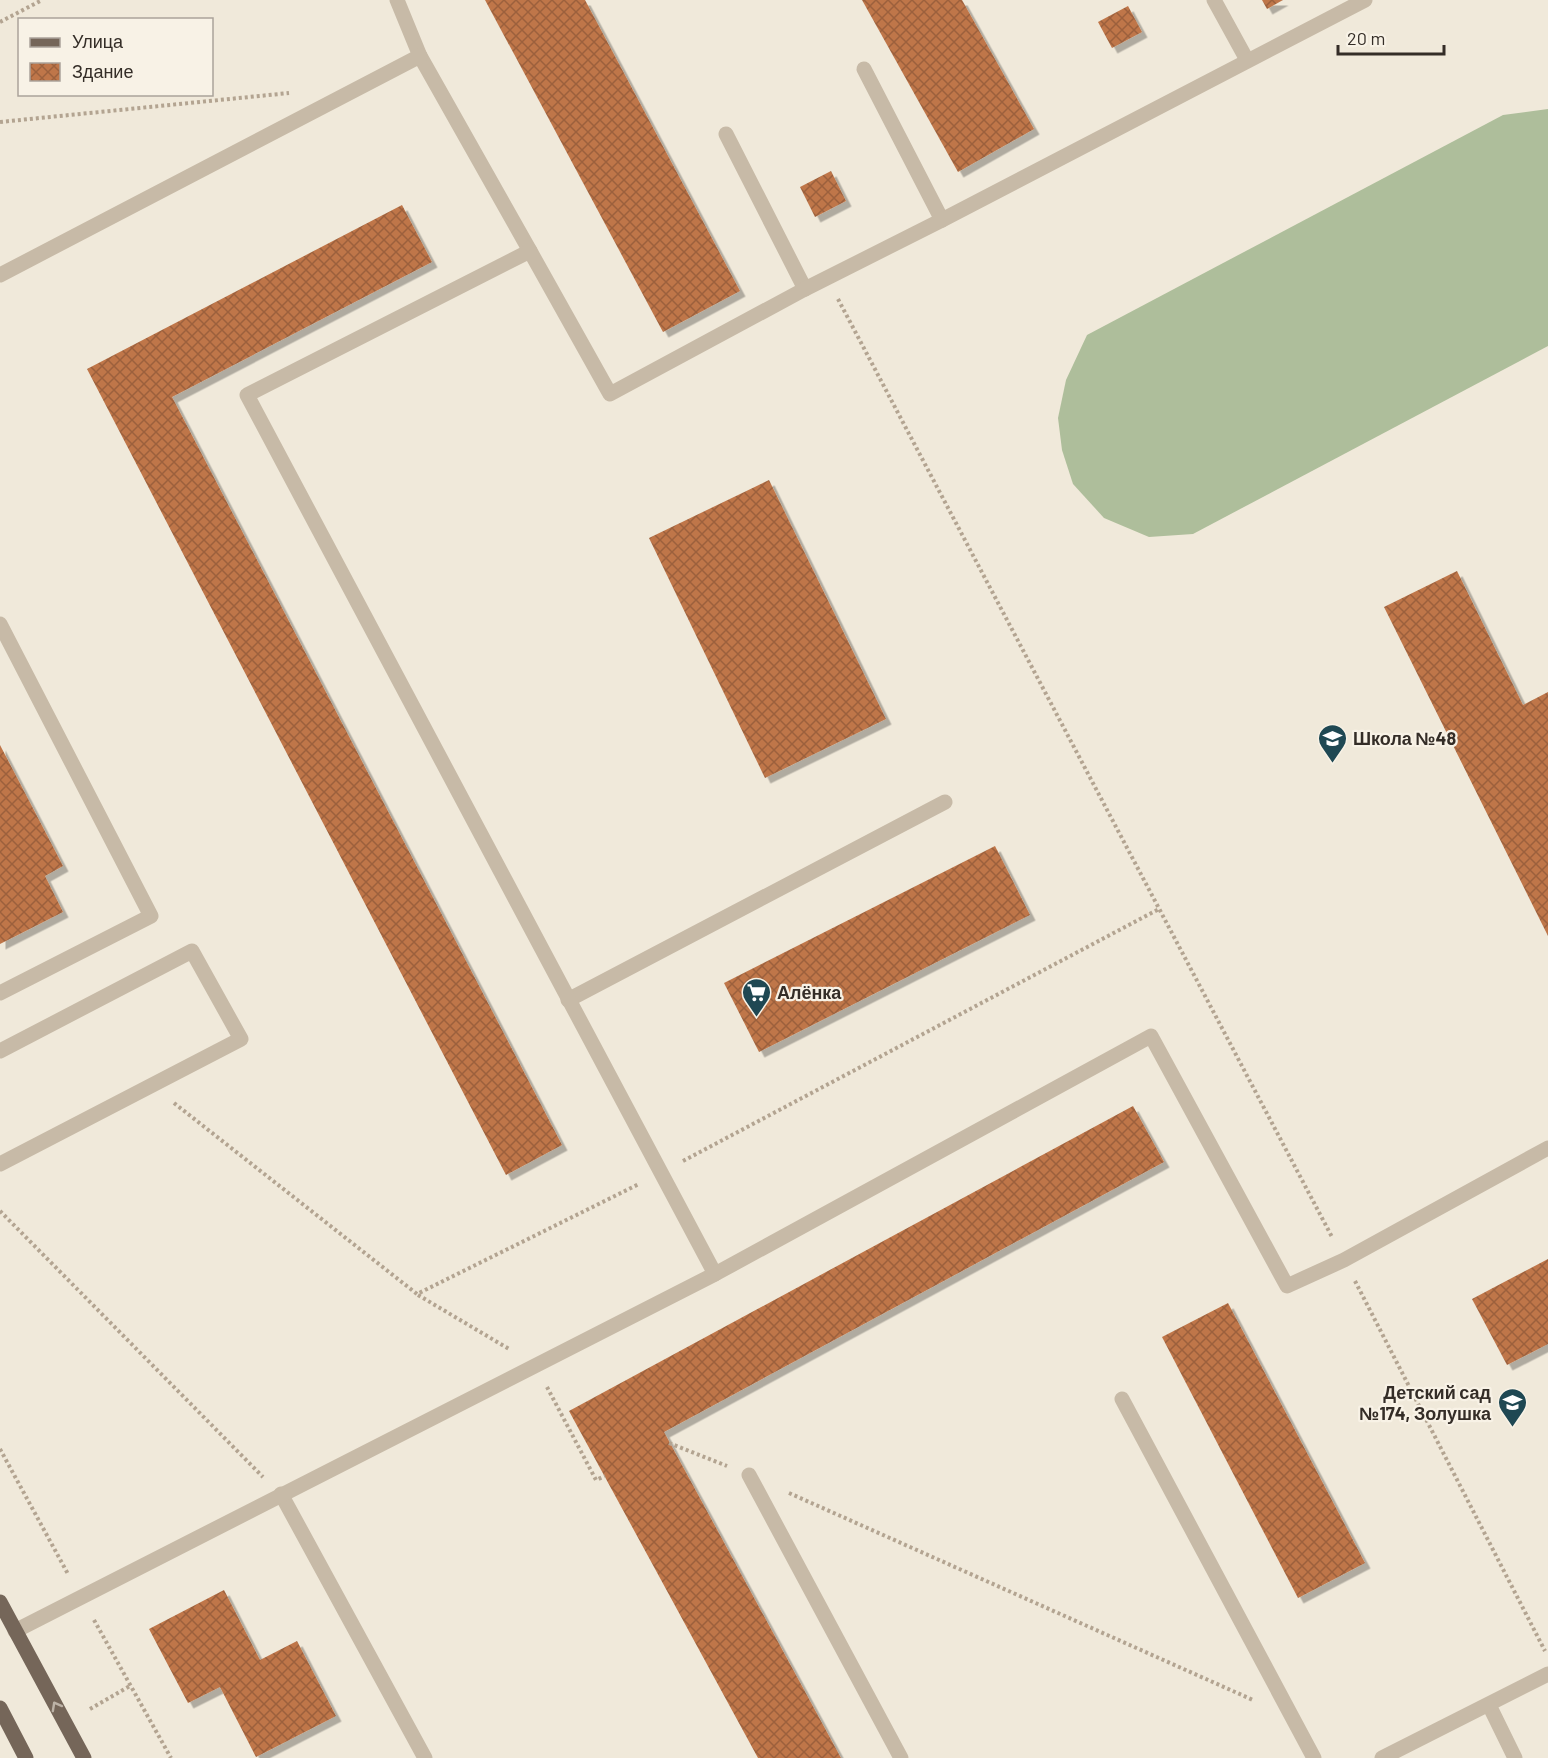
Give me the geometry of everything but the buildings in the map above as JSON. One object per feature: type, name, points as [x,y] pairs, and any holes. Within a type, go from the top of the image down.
[{"type":"main road","points":[[0,1602],[84,1758]]},
{"type":"main road","points":[[0,1708],[26,1758]]},
{"type":"lane","points":[[397,0],[420,56],[610,394],[805,289],[1365,0]]},
{"type":"lane","points":[[1214,0],[1247,60]]},
{"type":"lane","points":[[0,275],[420,56]]},
{"type":"lane","points":[[864,69],[942,220]]},
{"type":"lane","points":[[726,134],[805,289]]},
{"type":"lane","points":[[530,250],[247,395],[715,1274]]},
{"type":"lane","points":[[0,624],[152,916],[0,993]]},
{"type":"lane","points":[[568,1000],[945,802]]},
{"type":"lane","points":[[0,1051],[192,951],[241,1039],[0,1164]]},
{"type":"lane","points":[[15,1631],[715,1274],[1151,1036],[1287,1286],[1344,1260],[1548,1148]]},
{"type":"lane","points":[[1122,1399],[1314,1758]]},
{"type":"lane","points":[[749,1475],[901,1758]]},
{"type":"lane","points":[[281,1494],[425,1758]]},
{"type":"lane","points":[[1382,1758],[1548,1674]]},
{"type":"lane","points":[[1489,1705],[1515,1758]]},
{"type":"path","points":[[0,22],[42,0]]},
{"type":"path","points":[[0,122],[292,93]]},
{"type":"path","points":[[827,278],[1344,1260],[1548,1657]]},
{"type":"path","points":[[0,1211],[281,1494]]},
{"type":"path","points":[[417,1294],[536,1365]]},
{"type":"path","points":[[562,1417],[596,1480],[604,1476]]},
{"type":"path","points":[[669,1443],[749,1475],[1292,1718]]},
{"type":"path","points":[[90,1709],[130,1686]]},
{"type":"green space","points":[[1548,109],[1548,346],[1193,534],[1149,537],[1104,518],[1073,484],[1062,450],[1058,418],[1066,380],[1087,335],[1503,115]]},
{"type":"place","name":"Школа №48","points":[[1332,764]]},
{"type":"place","name":"Алёнка","points":[[756,1018]]},
{"type":"place","name":"Детский сад №174, Золушка","points":[[1512,1428]]}]
